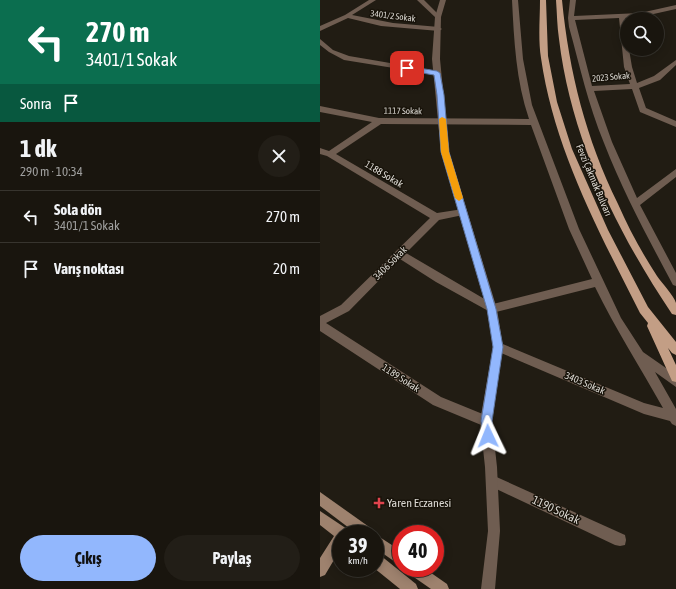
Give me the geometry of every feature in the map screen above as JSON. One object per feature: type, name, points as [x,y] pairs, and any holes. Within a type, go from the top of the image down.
[{"type":"main road","name":"Fevzi Çakmak Bulvarı","points":[[543,0],[544,56],[553,102],[568,149],[603,230],[644,310],[676,350]]},
{"type":"main road","name":"Fevzi Çakmak Bulvarı","points":[[559,0],[560,29],[570,81],[584,133],[612,201],[655,283],[676,311]]},
{"type":"main road","points":[[644,310],[676,377]]},
{"type":"main road","points":[[320,498],[355,525]]},
{"type":"main road","points":[[320,517],[332,527]]},
{"type":"main road","points":[[320,570],[332,551]]},
{"type":"main road","points":[[384,567],[411,589]]},
{"type":"main road","points":[[425,577],[442,589]]},
{"type":"street","points":[[320,29],[347,16],[373,0]]},
{"type":"street","points":[[420,0],[438,17]]},
{"type":"street","points":[[443,0],[438,17],[439,29],[437,73],[445,152],[492,309],[498,347],[486,421],[492,481],[494,531],[488,589]]},
{"type":"street","points":[[515,0],[519,59],[528,105],[574,229],[598,282],[618,321],[674,418]]},
{"type":"street","points":[[573,0],[571,18],[588,89],[617,168],[676,282]]},
{"type":"street","points":[[654,12],[676,7]]},
{"type":"street","name":"3401/2 Sokak","points":[[347,16],[363,21],[439,29]]},
{"type":"street","points":[[571,18],[620,17]]},
{"type":"street","points":[[320,41],[331,51],[347,58],[437,73]]},
{"type":"street","points":[[627,56],[633,86],[642,110],[676,124]]},
{"type":"street","name":"2023 Sokak","points":[[588,89],[633,86],[656,78],[676,62]]},
{"type":"street","name":"1117 Sokak","points":[[320,109],[379,121],[534,122]]},
{"type":"street","points":[[330,154],[379,121]]},
{"type":"street","name":"1188 Sokak","points":[[320,151],[330,154],[436,217]]},
{"type":"street","points":[[635,204],[676,172]]},
{"type":"street","points":[[436,217],[463,212]]},
{"type":"street","name":"3406 Sokak","points":[[320,321],[345,308],[436,217]]},
{"type":"street","points":[[399,254],[492,309],[598,282]]},
{"type":"street","name":"1189 Sokak","points":[[320,325],[437,401],[486,421]]},
{"type":"street","name":"3403 Sokak","points":[[498,347],[644,408],[674,418]]},
{"type":"street","points":[[636,350],[652,365],[676,382]]},
{"type":"street","name":"1190 Sokak","points":[[492,481],[620,540]]},
{"type":"street","points":[[348,525],[350,521]]},
{"type":"slow traffic","points":[[442,119],[445,152],[459,198]]},
{"type":"place","name":"Yaren Eczanesi","points":[[379,503]]},
{"type":"route","points":[[407,68],[437,73],[445,152],[492,309],[498,347],[486,421],[488,436]]}]
